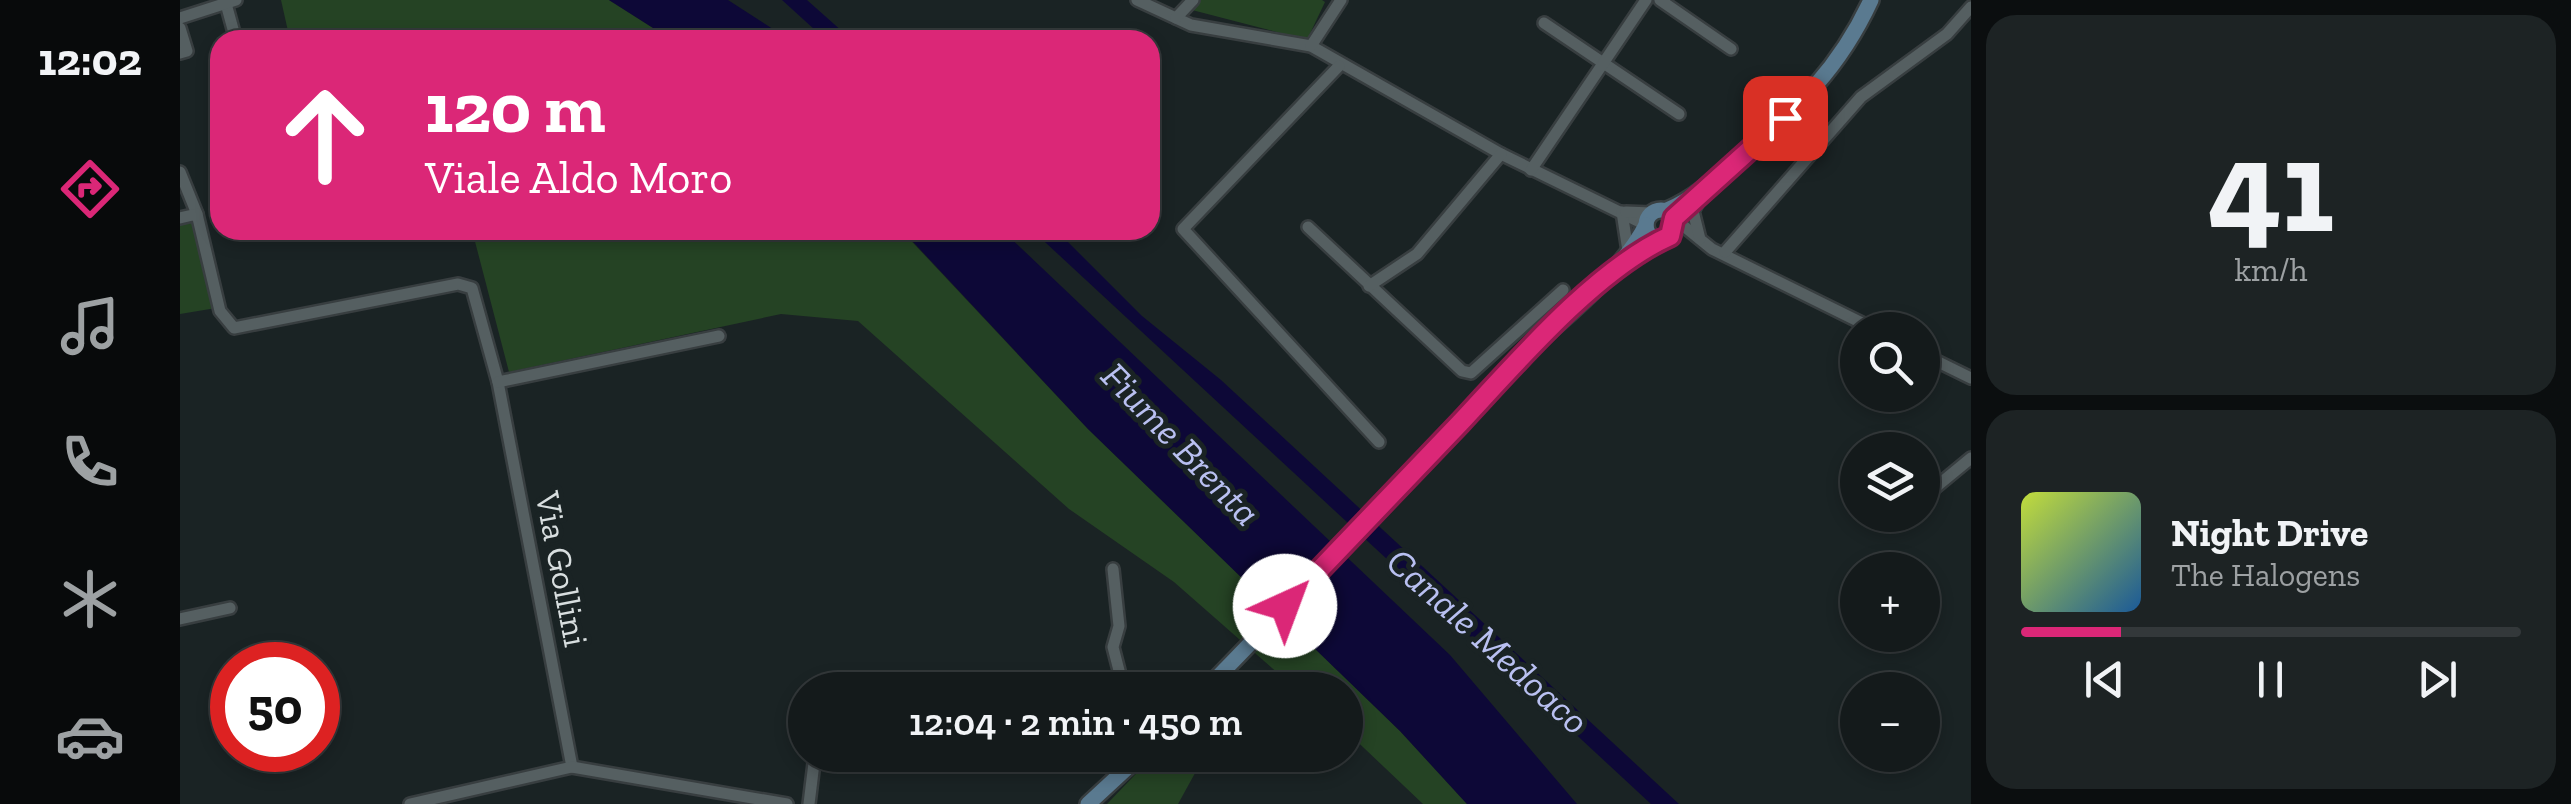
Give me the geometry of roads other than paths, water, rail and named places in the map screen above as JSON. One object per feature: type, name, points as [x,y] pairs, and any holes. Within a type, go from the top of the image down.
[{"type":"main road","points":[[1222,672],[1628,251],[1807,99],[1836,64],[1871,0]]},
{"type":"main road","points":[[1597,286],[1658,240],[1664,220],[1701,197],[1718,176]]},
{"type":"main road","points":[[1088,804],[1121,772]]},
{"type":"street","points":[[1137,0],[1191,25],[1311,46],[1340,66],[1531,170],[1622,212],[1664,220],[1841,312]]},
{"type":"street","points":[[1176,18],[1192,0]]},
{"type":"street","points":[[1311,46],[1341,0]]},
{"type":"street","points":[[1531,170],[1646,0]]},
{"type":"street","points":[[1660,0],[1731,49]]},
{"type":"street","points":[[180,18],[229,1],[234,30]]},
{"type":"street","points":[[1725,252],[1861,97],[1948,34],[1971,7]]},
{"type":"street","points":[[1544,24],[1679,114]]},
{"type":"street","points":[[180,28],[187,51],[180,53]]},
{"type":"street","points":[[1340,66],[1182,228],[1379,442]]},
{"type":"street","points":[[1370,286],[1416,254],[1502,154]]},
{"type":"street","points":[[180,172],[197,214],[180,218]]},
{"type":"street","points":[[1698,239],[1693,222],[1701,197]]},
{"type":"street","points":[[1622,212],[1628,251]]},
{"type":"street","name":"Via Gollini","points":[[197,214],[220,311],[234,328],[458,284],[472,288],[498,382],[572,767]]},
{"type":"street","points":[[1308,227],[1462,371],[1471,374],[1563,290]]},
{"type":"street","points":[[498,382],[719,336]]},
{"type":"street","points":[[1940,363],[1971,378]]},
{"type":"street","points":[[1940,485],[1971,458]]},
{"type":"street","points":[[1113,569],[1120,626],[1113,647],[1119,672]]},
{"type":"street","points":[[180,619],[230,608]]},
{"type":"street","points":[[410,804],[572,767],[787,804]]},
{"type":"street","points":[[810,804],[813,772]]},
{"type":"street","points":[[475,788],[480,804]]},
{"type":"water","points":[[609,0],[728,0],[774,30],[656,30]]},
{"type":"water","points":[[782,0],[807,0],[841,30],[815,30]]},
{"type":"water","name":"Fiume Brenta","points":[[911,240],[1013,240],[1450,655],[1577,804],[1467,804],[1363,695],[1363,672],[1339,672],[1088,429]]},
{"type":"water","name":"Canale Medoaco","points":[[1043,240],[1066,240],[1142,316],[1221,380],[1679,804],[1651,804]]}]
